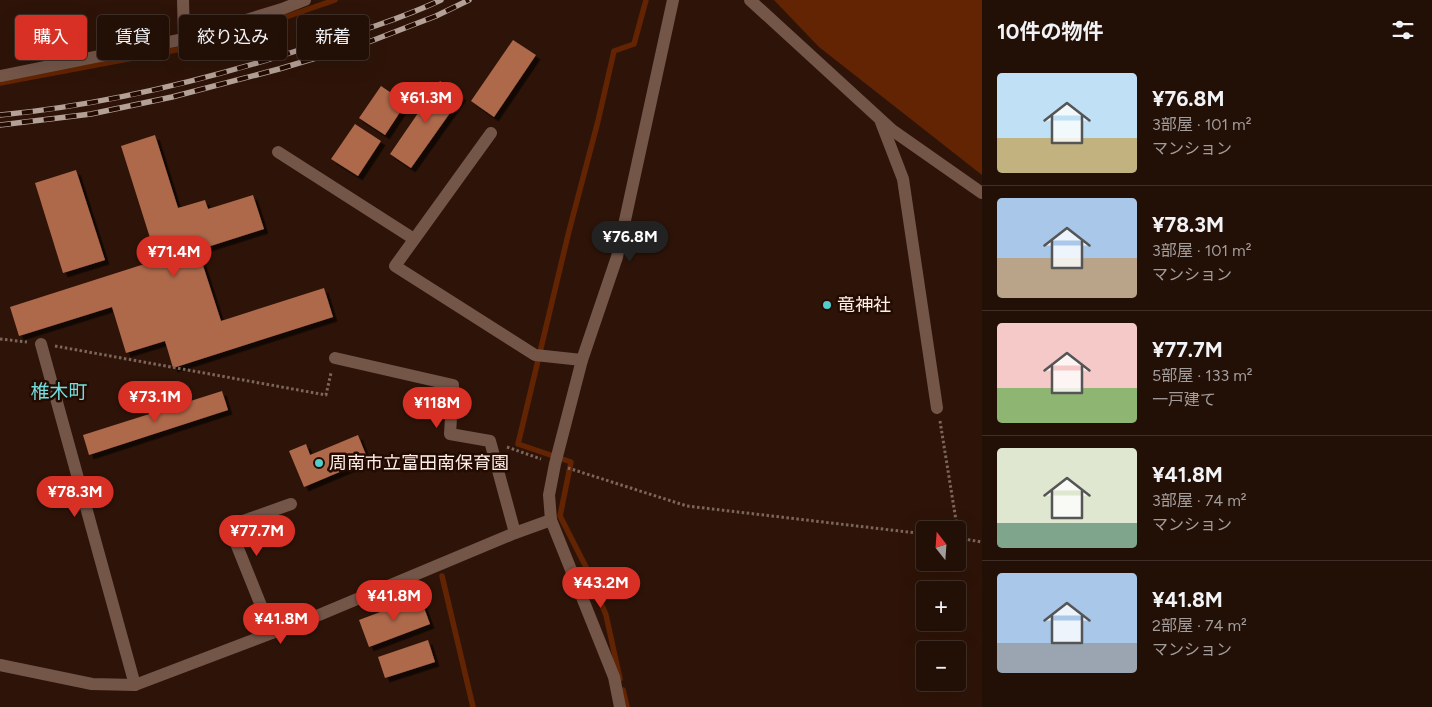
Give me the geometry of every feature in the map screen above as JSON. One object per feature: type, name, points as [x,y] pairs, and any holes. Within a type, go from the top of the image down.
[{"type":"street","points":[[183,0],[183,15]]},
{"type":"street","points":[[262,15],[305,0]]},
{"type":"street","points":[[620,707],[614,677],[551,520],[549,495],[555,464],[582,360],[617,257],[673,0]]},
{"type":"street","points":[[750,0],[892,130],[982,193]]},
{"type":"street","points":[[0,76],[179,40]]},
{"type":"street","points":[[880,119],[903,179],[937,408]]},
{"type":"street","points":[[491,133],[395,266],[535,355],[582,360]]},
{"type":"street","points":[[278,152],[414,239]]},
{"type":"street","points":[[41,344],[135,685]]},
{"type":"street","points":[[335,358],[453,385],[450,434],[490,441],[515,533]]},
{"type":"street","points":[[272,633],[229,526],[291,504]]},
{"type":"street","points":[[0,665],[92,684],[135,685],[320,616],[515,533],[551,520]]},
{"type":"path","points":[[0,339],[41,344],[326,395],[335,358]]},
{"type":"path","points":[[937,408],[955,521]]},
{"type":"path","points":[[490,441],[687,506],[916,533]]},
{"type":"path","points":[[966,539],[982,542]]},
{"type":"shaded area","points":[[774,0],[982,0],[982,175],[819,47]]},
{"type":"building","points":[[513,40],[536,55],[494,117],[471,101]]},
{"type":"building","points":[[440,81],[462,96],[411,168],[390,154]]},
{"type":"building","points":[[381,86],[406,103],[385,135],[359,118]]},
{"type":"building","points":[[355,124],[381,141],[358,176],[331,159]]},
{"type":"building","points":[[155,135],[178,208],[205,200],[208,209],[253,195],[264,229],[198,250],[221,321],[324,288],[333,317],[173,368],[165,341],[126,353],[112,307],[19,336],[10,307],[157,260],[121,146]]},
{"type":"building","points":[[76,170],[105,260],[63,273],[35,183]]},
{"type":"building","points":[[222,391],[228,410],[89,455],[83,435]]},
{"type":"building","points":[[358,435],[368,460],[304,487],[289,451],[306,444],[310,455]]},
{"type":"building","points":[[420,597],[430,624],[369,647],[359,620]]},
{"type":"building","points":[[428,640],[435,662],[385,678],[378,657]]},
{"type":"waterway","points":[[0,83],[181,49],[236,34],[335,0]]},
{"type":"waterway","points":[[620,679],[606,615],[588,571],[560,516],[571,462],[518,444],[614,51],[634,44],[646,0]]},
{"type":"waterway","points":[[442,576],[473,707]]},
{"type":"waterway","points":[[623,690],[627,707]]},
{"type":"railway","points":[[0,115],[79,105],[196,80],[361,31],[441,0]]},
{"type":"railway","points":[[0,125],[91,114],[172,97],[279,69],[366,43],[436,16],[469,0]]},
{"type":"place","name":"竜神社","points":[[827,305]]},
{"type":"place","name":"周南市立富田南保育園","points":[[319,463]]},
{"type":"district","name":"椎木町","points":[[59,391]]}]
